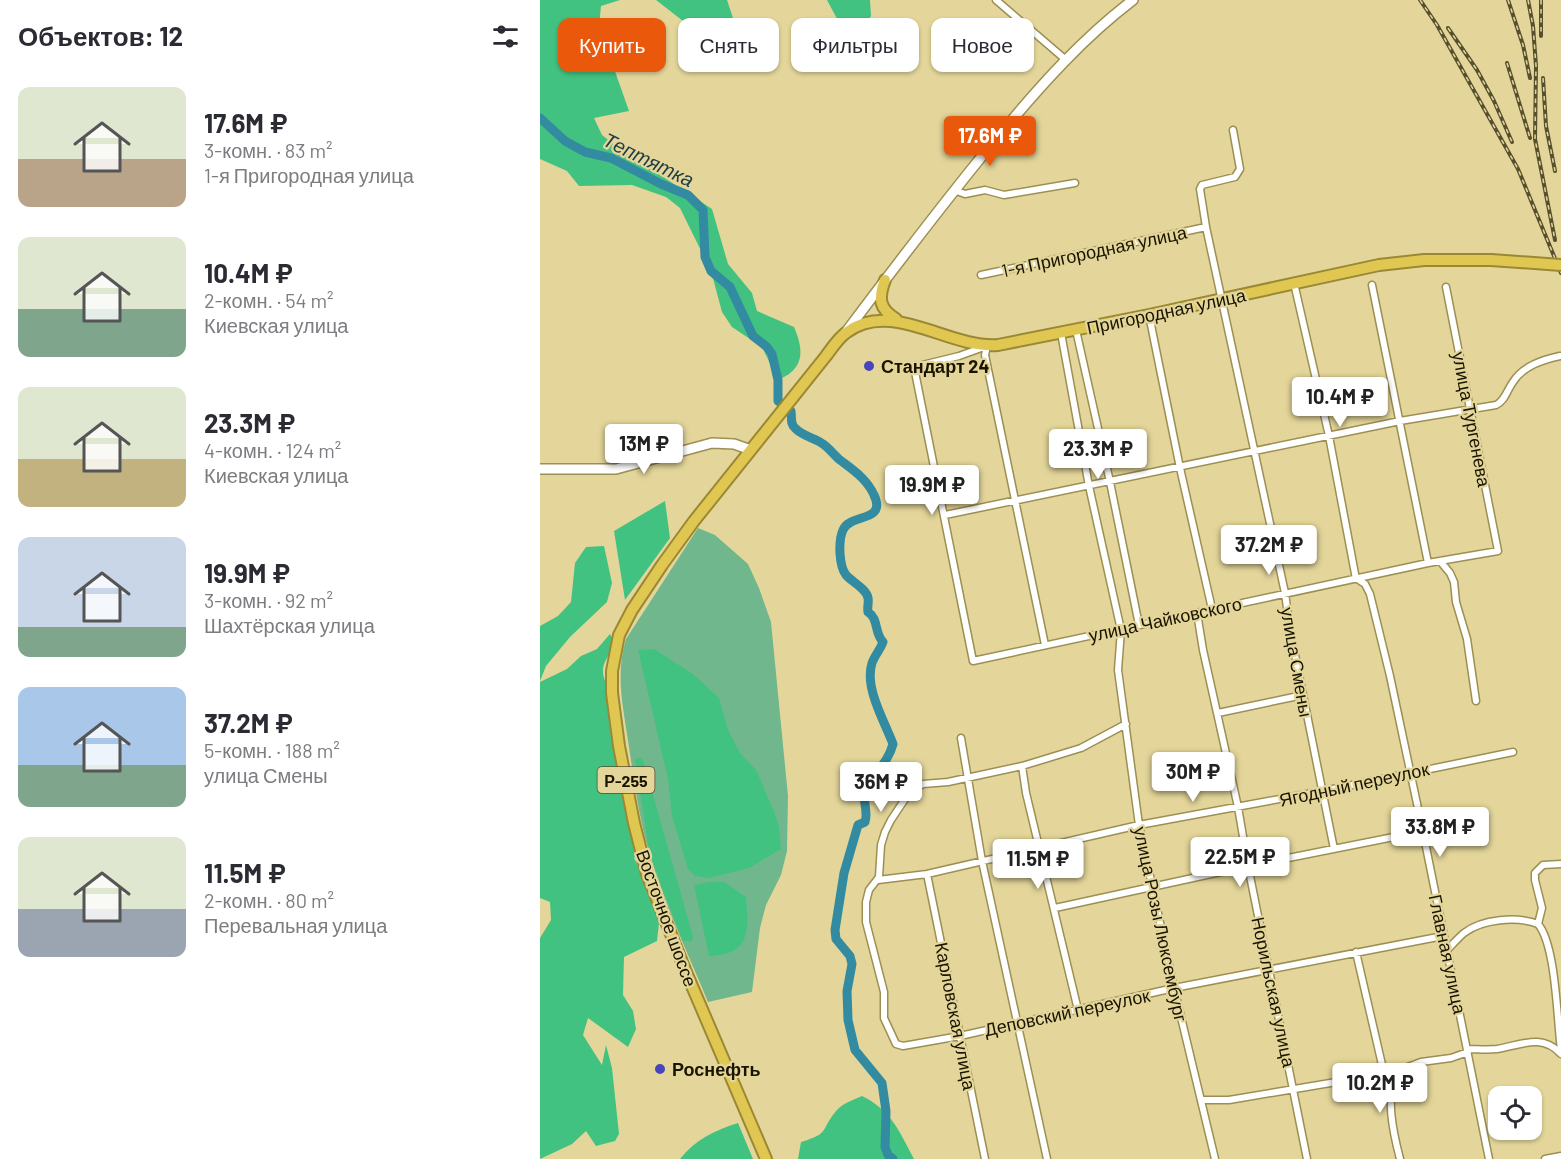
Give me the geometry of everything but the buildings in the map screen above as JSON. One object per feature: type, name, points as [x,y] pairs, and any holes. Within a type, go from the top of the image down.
[{"type":"highway","name":"Пригородная улица","points":[[770,426],[846,332],[870,321],[902,322],[961,341],[987,346],[1018,342],[1149,315],[1379,265],[1424,260],[1561,265]]},
{"type":"highway","points":[[885,280],[879,298],[882,308],[902,322]]},
{"type":"highway","name":"Восточное шоссе","points":[[766,1159],[647,874],[634,823],[619,746],[612,693],[615,648],[632,610],[694,521],[770,426]]},
{"type":"street","points":[[996,0],[1066,60]]},
{"type":"street","points":[[846,332],[954,190],[1027,102],[1108,19],[1133,0]]},
{"type":"street","points":[[1206,227],[1200,189],[1202,185],[1235,177],[1239,173],[1233,130]]},
{"type":"street","points":[[954,190],[965,194],[985,190],[996,195],[1004,195],[1075,183]]},
{"type":"street","name":"1-я Пригородная улица","points":[[981,275],[1206,227],[1222,299]]},
{"type":"street","name":"Главная улица","points":[[1294,283],[1329,436],[1357,579],[1367,587],[1374,608],[1423,832],[1489,1159]]},
{"type":"street","points":[[1372,285],[1428,563]]},
{"type":"street","name":"улица Тургенева","points":[[1446,286],[1498,551]]},
{"type":"street","name":"улица Смены","points":[[1222,299],[1256,452],[1335,849]]},
{"type":"street","points":[[1149,315],[1212,609]]},
{"type":"street","points":[[1076,330],[1139,625]]},
{"type":"street","name":"улица Розы Люксембург","points":[[1061,333],[1089,486],[1121,630],[1118,670],[1139,825],[1174,988],[1215,1159]]},
{"type":"street","points":[[987,346],[959,356],[914,367],[945,515],[1400,421],[1500,404],[1512,383],[1521,373],[1540,362],[1560,356]]},
{"type":"street","points":[[987,346],[985,354],[1045,645]]},
{"type":"street","points":[[540,469],[616,469],[712,443],[734,444],[751,450]]},
{"type":"street","name":"улица Чайковского","points":[[945,515],[973,661],[1428,563],[1498,551]]},
{"type":"street","points":[[1440,561],[1454,582],[1456,602],[1467,639],[1476,701]]},
{"type":"street","name":"Норильская улица","points":[[1197,613],[1203,650],[1239,807],[1248,866],[1307,1159]]},
{"type":"street","points":[[1218,713],[1303,695]]},
{"type":"street","points":[[878,880],[881,844],[891,820],[909,793],[923,784],[1022,766],[1081,748],[1126,724]]},
{"type":"street","points":[[961,738],[982,861],[1047,1159]]},
{"type":"street","name":"Ягодный переулок","points":[[878,880],[927,874],[1139,825],[1323,791],[1513,752]]},
{"type":"street","points":[[1022,766],[1026,793],[1078,1010]]},
{"type":"street","points":[[1055,908],[1248,866],[1464,824]]},
{"type":"street","points":[[1561,864],[1543,865],[1535,873],[1534,880],[1542,908],[1538,924],[1545,936],[1555,977],[1557,1026],[1561,1052]]},
{"type":"street","name":"Карловская улица","points":[[927,874],[985,1159]]},
{"type":"street","name":"Деповский переулок","points":[[878,880],[866,897],[866,922],[884,992],[884,1018],[894,1042],[903,1046],[960,1036],[1174,988],[1443,936]]},
{"type":"street","points":[[1447,950],[1464,933],[1481,925],[1507,920],[1538,924]]},
{"type":"street","points":[[1356,952],[1383,1069]]},
{"type":"street","points":[[1201,1100],[1229,1100],[1366,1077],[1383,1069],[1397,1071],[1421,1062],[1451,1058],[1468,1051],[1498,1049],[1541,1041],[1554,1046],[1561,1052]]},
{"type":"street","points":[[1397,1071],[1393,1079],[1391,1104],[1400,1159]]},
{"type":"street","points":[[1545,1159],[1561,1156]]},
{"type":"green space","points":[[540,0],[620,0],[601,6],[600,18],[558,18],[558,72],[615,72],[629,111],[594,118],[602,135],[712,209],[728,264],[752,293],[757,311],[794,327],[800,343],[798,364],[787,376],[778,380],[762,347],[732,327],[722,312],[711,271],[680,208],[666,197],[632,185],[579,186],[567,171],[540,159]]},
{"type":"green space","points":[[656,0],[727,0],[733,18],[679,18]]},
{"type":"green space","points":[[827,0],[870,0],[870,18],[837,18]]},
{"type":"green space","points":[[665,501],[670,538],[625,600],[614,531]]},
{"type":"green space","points":[[698,528],[715,535],[748,564],[771,622],[788,796],[787,851],[781,875],[766,905],[760,928],[752,992],[708,1002],[662,890],[645,838],[625,722],[621,675],[626,639]]},
{"type":"green space","points":[[604,546],[612,583],[607,602],[570,637],[546,666],[540,681],[540,626],[558,616],[571,602],[575,563],[586,547]]},
{"type":"green space","points":[[610,634],[616,644],[606,659],[603,670],[614,698],[642,851],[634,858],[640,869],[647,869],[659,923],[657,941],[624,957],[623,995],[633,1011],[636,1029],[628,1047],[588,1018],[583,1035],[602,1065],[606,1045],[612,1068],[619,1134],[615,1141],[596,1146],[586,1131],[572,1144],[540,1159],[540,938],[551,920],[550,902],[540,898],[540,682],[567,669],[581,656],[597,649]]},
{"type":"green space","points":[[654,649],[693,674],[719,698],[728,730],[740,753],[756,770],[775,814],[781,849],[749,868],[709,878],[695,876],[688,869],[672,816],[668,779],[638,650]]},
{"type":"green space","points":[[641,757],[693,937],[692,941],[683,941],[649,850],[635,760]]},
{"type":"green space","points":[[724,882],[746,897],[747,921],[744,939],[740,946],[722,955],[709,956],[694,885]]},
{"type":"green space","points":[[862,1096],[888,1115],[914,1159],[798,1159],[801,1142],[821,1133],[839,1108]]},
{"type":"green space","points":[[738,1123],[753,1159],[680,1159],[706,1136]]},
{"type":"waterway","name":"Тептятка","points":[[540,118],[565,141],[585,152],[611,158],[688,195],[703,210],[705,257],[711,271],[730,287],[753,336],[772,354],[778,380],[778,401],[791,411],[795,428],[820,442],[855,471],[874,495],[876,510],[847,525],[840,540],[840,553],[846,575],[867,595],[868,612],[874,618],[878,634],[883,642],[872,663],[870,673],[876,705],[893,744],[888,757],[866,789],[864,797],[866,818],[865,822],[858,825],[844,873],[835,930],[836,939],[850,956],[852,964],[847,991],[848,1020],[855,1050],[882,1083],[886,1111],[885,1147],[888,1155],[893,1159]]},
{"type":"railway","points":[[1420,0],[1437,25],[1518,169],[1561,273]]},
{"type":"railway","points":[[1508,0],[1523,45],[1530,78]]},
{"type":"railway","points":[[1528,0],[1533,26],[1536,66],[1535,139],[1555,240]]},
{"type":"railway","points":[[1541,0],[1541,36]]},
{"type":"railway","points":[[1448,28],[1477,70],[1512,142]]},
{"type":"railway","points":[[1507,63],[1530,138]]},
{"type":"railway","points":[[1543,78],[1546,126],[1555,171]]},
{"type":"place","name":"Стандарт 24","points":[[869,366]]},
{"type":"place","name":"Роснефть","points":[[660,1069]]}]
